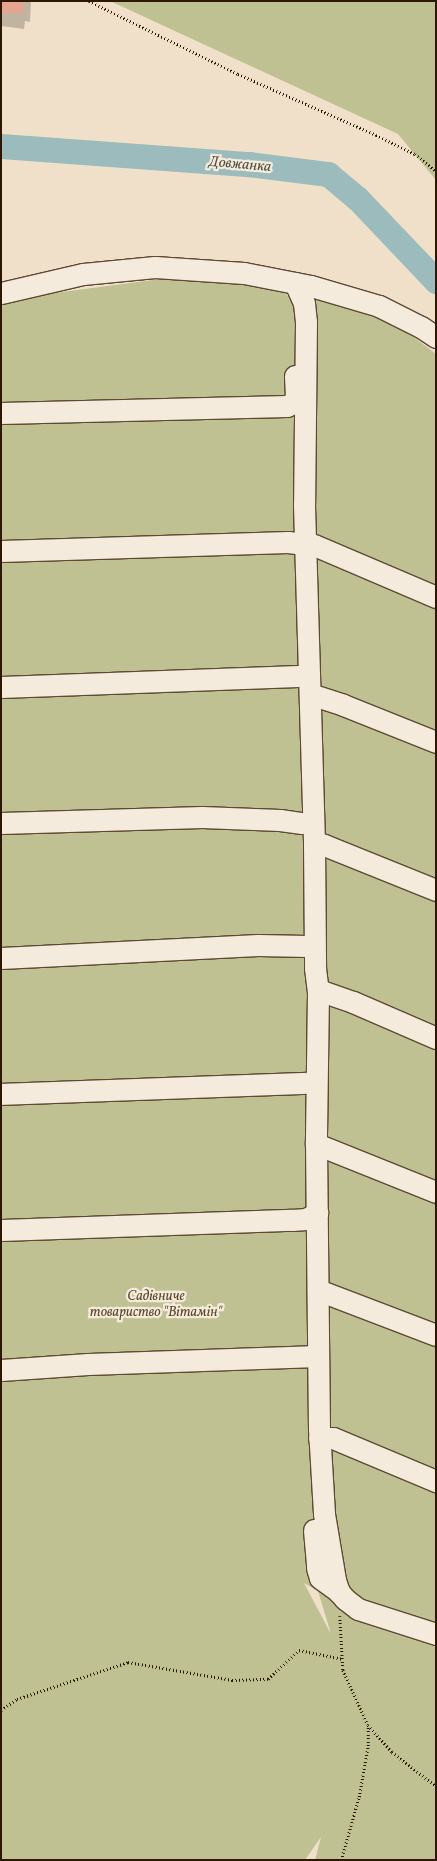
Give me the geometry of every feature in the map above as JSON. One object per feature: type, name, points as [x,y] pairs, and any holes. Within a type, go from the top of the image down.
[{"type":"street","points":[[1,293],[83,274],[155,267],[244,273],[295,283],[379,306],[421,327],[436,337]]},
{"type":"street","points":[[295,283],[292,323],[296,396],[293,403],[301,544],[306,594],[314,843],[315,968],[318,992],[316,1144],[308,1325],[324,1514],[339,1592]]},
{"type":"street","points":[[295,283],[304,304],[306,322],[304,505],[301,544],[298,676],[306,946],[305,1083],[318,1290],[312,1356],[317,1568],[320,1578],[358,1609],[436,1634]]},
{"type":"street","points":[[1,413],[287,406],[293,403]]},
{"type":"street","points":[[1,551],[314,545],[436,597]]},
{"type":"street","points":[[1,687],[298,676]]},
{"type":"street","points":[[310,694],[436,742]]},
{"type":"street","points":[[1,822],[202,817],[280,820],[302,823]]},
{"type":"street","points":[[314,843],[324,845],[436,890]]},
{"type":"street","points":[[1,958],[258,945],[306,946]]},
{"type":"street","points":[[318,992],[353,1002],[436,1038]]},
{"type":"street","points":[[1,1094],[305,1083]]},
{"type":"street","points":[[316,1144],[436,1192]]},
{"type":"street","points":[[1,1230],[312,1216]]},
{"type":"street","points":[[318,1290],[436,1335]]},
{"type":"street","points":[[1,1370],[88,1364],[312,1356]]},
{"type":"street","points":[[319,1438],[332,1438],[436,1481]]},
{"type":"path","points":[[90,1],[238,74],[415,154],[436,171]]},
{"type":"path","points":[[342,1638],[343,1670],[368,1725],[392,1752],[436,1786]]},
{"type":"path","points":[[1,1710],[17,1699],[128,1662],[241,1680],[268,1679],[299,1650],[343,1659]]},
{"type":"path","points":[[341,1860],[359,1797],[368,1746],[368,1725]]},
{"type":"green space","points":[[110,1],[436,1],[436,180],[398,134]]},
{"type":"green space","name":"Садівниче товариство \"Вітамін\"","points":[[176,277],[282,289],[301,313],[315,294],[390,319],[436,354],[436,1860],[315,1860],[321,1837],[305,1860],[1,1860],[1,300]],"holes":[[[304,1583],[318,1591],[331,1634]]]},
{"type":"building","points":[[1,1],[23,1],[23,13],[1,13]]},
{"type":"waterway","name":"Довжанка","points":[[1,146],[249,164],[328,174],[357,198],[436,281]]}]
